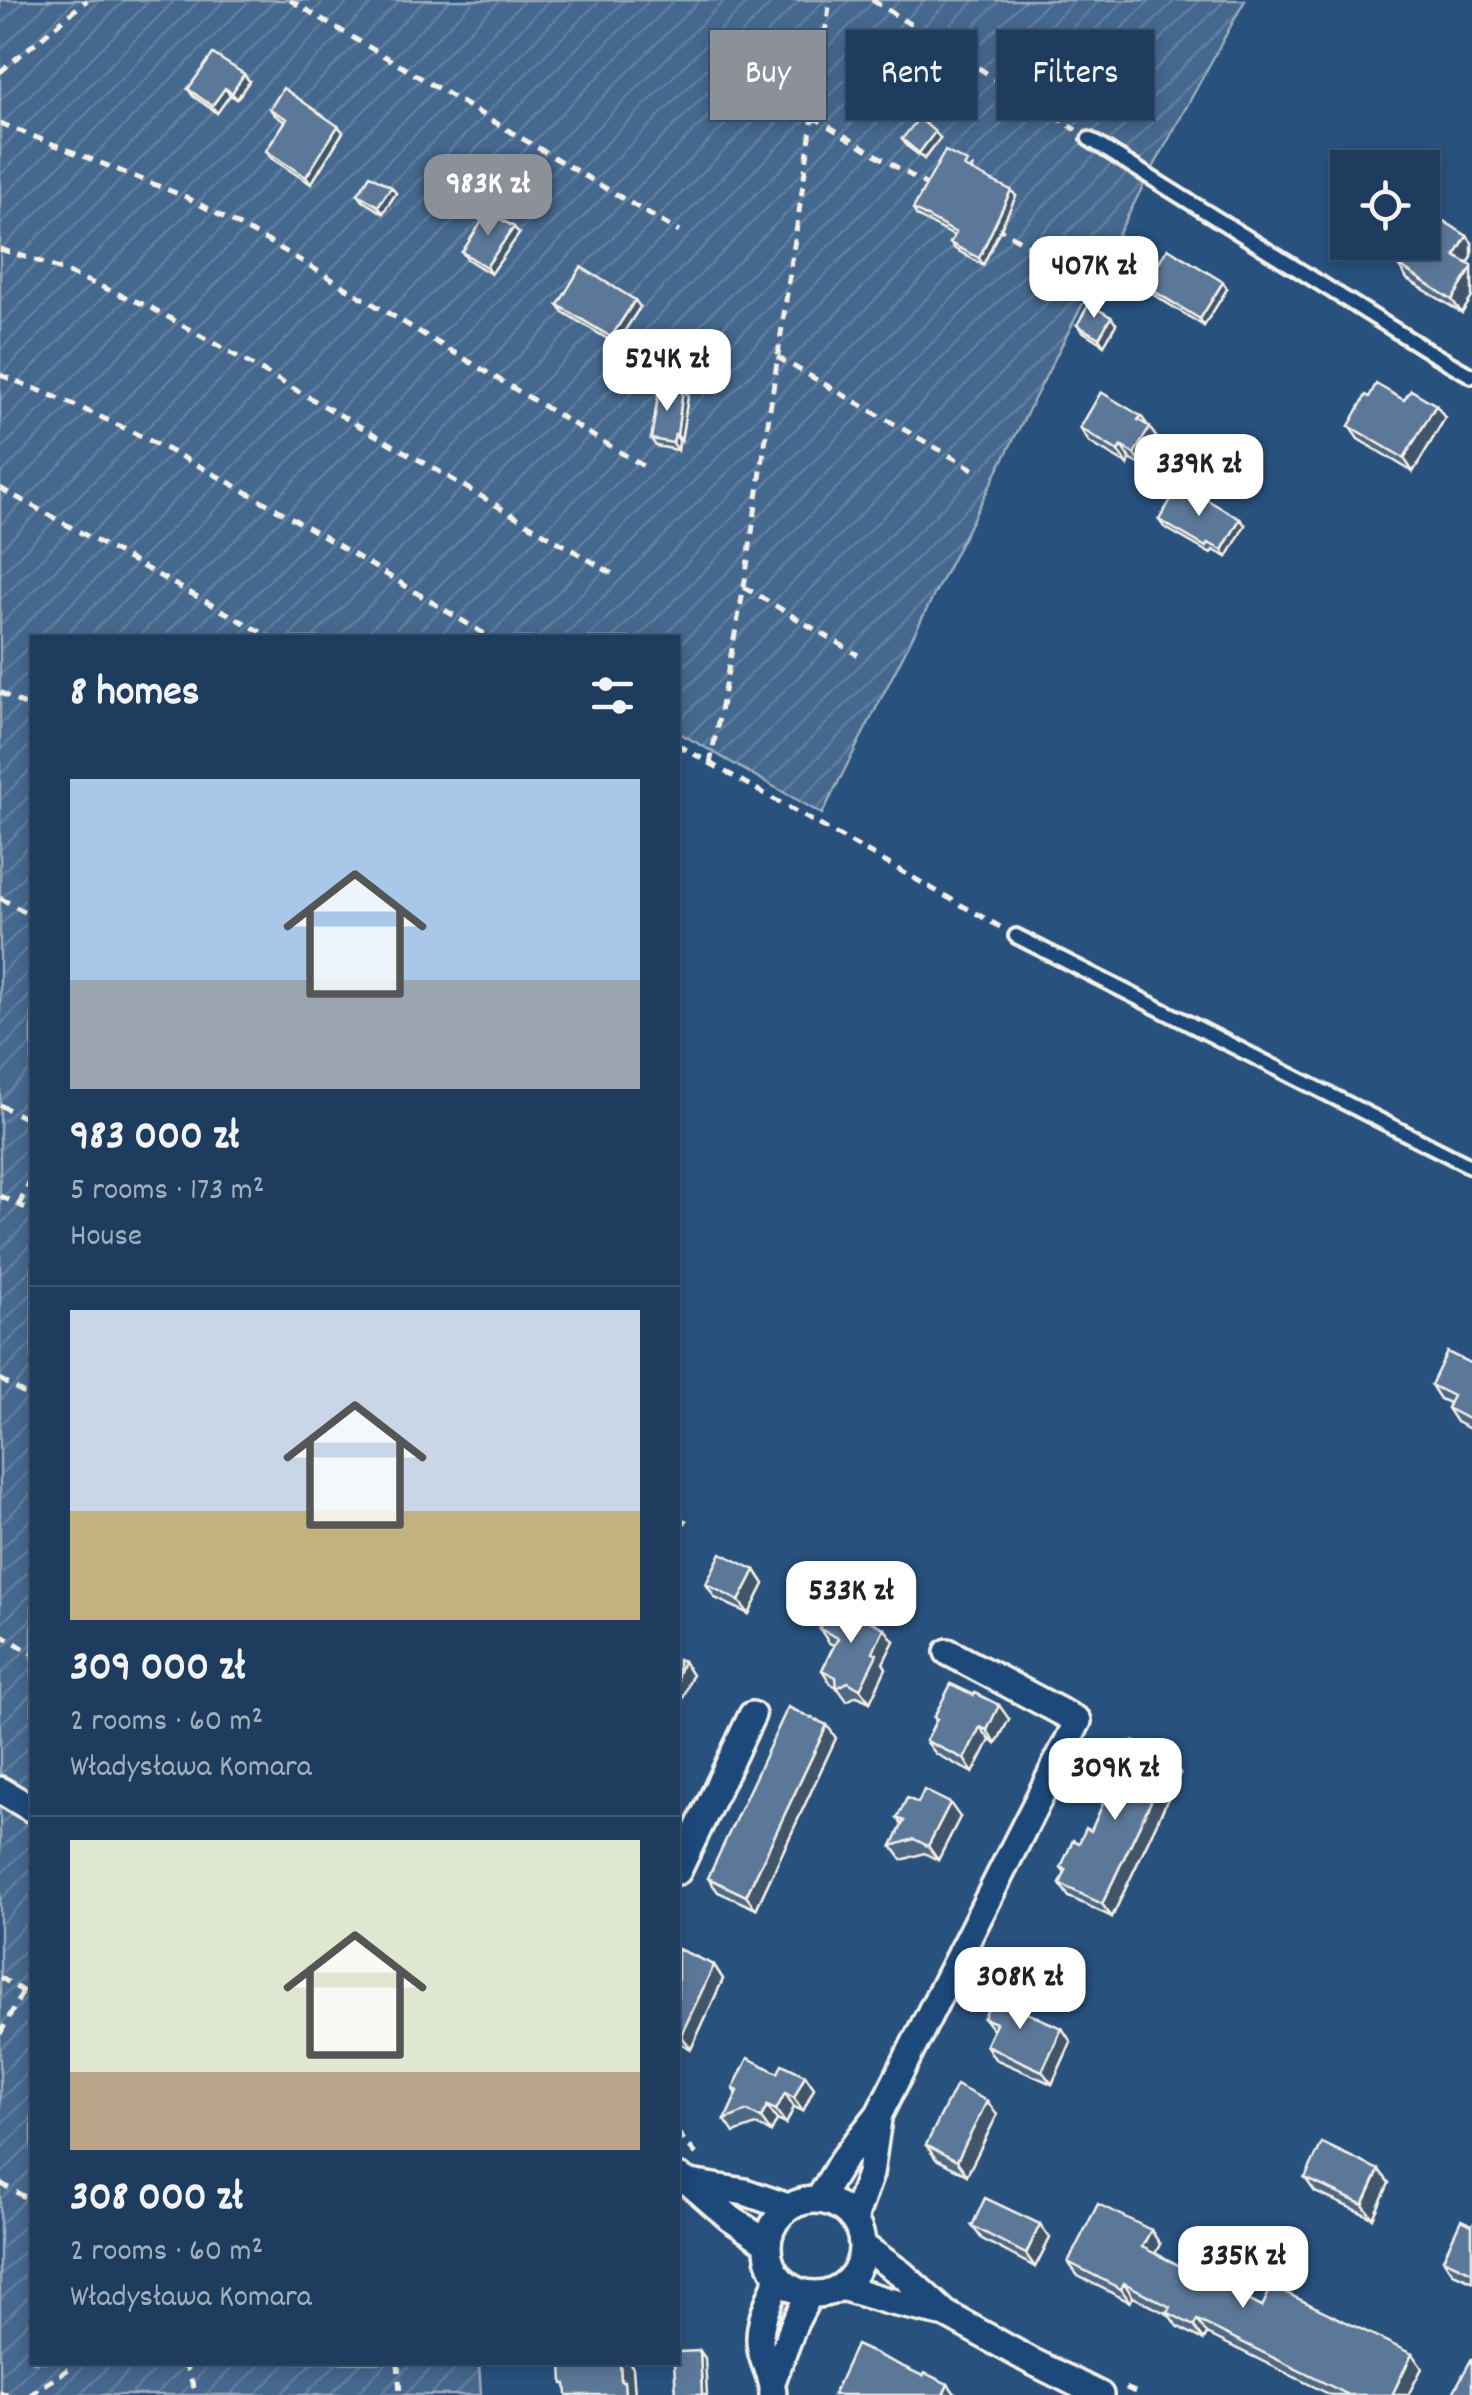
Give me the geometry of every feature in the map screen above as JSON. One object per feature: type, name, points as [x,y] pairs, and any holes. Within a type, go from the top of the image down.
[{"type":"street","points":[[818,2199],[879,2114],[1078,1720],[948,1652]]},
{"type":"street","points":[[680,1867],[752,1715]]},
{"type":"street","points":[[0,1790],[30,1809]]},
{"type":"street","points":[[854,2219],[870,2174],[879,2114]]},
{"type":"street","points":[[684,2180],[745,2192],[788,2207]]},
{"type":"street","points":[[684,2180],[767,2242]]},
{"type":"street","points":[[818,2199],[838,2205],[854,2219],[863,2246],[857,2269],[842,2287],[826,2294],[809,2295],[792,2290],[778,2279],[769,2262],[767,2242],[773,2222],[788,2207],[802,2200],[818,2199]]},
{"type":"street","points":[[863,2246],[902,2274],[946,2314],[1029,2360],[1106,2388]]},
{"type":"street","points":[[773,2387],[760,2336],[778,2279]]},
{"type":"street","points":[[842,2287],[946,2314]]},
{"type":"street","points":[[773,2387],[794,2324],[809,2295]]},
{"type":"lane","points":[[1089,139],[1472,376]]},
{"type":"lane","points":[[1016,936],[1472,1167]]},
{"type":"path","points":[[0,72],[87,0]]},
{"type":"path","points":[[290,0],[678,232]]},
{"type":"path","points":[[826,30],[830,0]]},
{"type":"path","points":[[872,0],[1089,139]]},
{"type":"path","points":[[710,764],[744,587],[813,120]]},
{"type":"path","points":[[818,120],[932,188]]},
{"type":"path","points":[[0,123],[186,197],[273,244],[644,467]]},
{"type":"path","points":[[983,219],[1085,280]]},
{"type":"path","points":[[0,249],[150,307],[618,577]]},
{"type":"path","points":[[777,357],[973,469]]},
{"type":"path","points":[[0,376],[137,432],[487,635]]},
{"type":"path","points":[[0,488],[267,635]]},
{"type":"path","points":[[744,587],[858,655]]},
{"type":"path","points":[[0,692],[30,708]]},
{"type":"path","points":[[680,746],[1016,936]]},
{"type":"path","points":[[0,898],[30,915]]},
{"type":"path","points":[[0,1105],[30,1121]]},
{"type":"path","points":[[18,1204],[30,1180]]},
{"type":"path","points":[[0,1196],[30,1210]]},
{"type":"path","points":[[0,1379],[30,1397]]},
{"type":"path","points":[[680,1519],[688,1523]]},
{"type":"path","points":[[0,1634],[30,1653]]},
{"type":"path","points":[[0,1977],[30,1996]]},
{"type":"path","points":[[0,2034],[23,1991]]},
{"type":"path","points":[[680,2135],[695,2154],[707,2160]]},
{"type":"path","points":[[0,2183],[30,2201]]},
{"type":"path","points":[[30,2395],[74,2365]]},
{"type":"path","points":[[185,2365],[198,2395]]},
{"type":"path","points":[[398,2365],[400,2395]]},
{"type":"path","points":[[1106,2388],[1142,2395]]},
{"type":"shaded area","points":[[0,0],[1245,0],[1142,188],[822,814],[680,733],[680,635],[30,635],[30,2365],[479,2365],[481,2395],[0,2395]]},
{"type":"building","points":[[213,54],[244,74],[232,93],[225,88],[212,106],[188,89]]},
{"type":"building","points":[[283,88],[338,126],[306,177],[266,151],[287,119],[270,109]]},
{"type":"building","points":[[917,120],[935,132],[919,153],[902,139]]},
{"type":"building","points":[[945,151],[967,162],[964,167],[1011,190],[979,258],[950,243],[956,233],[913,209]]},
{"type":"building","points":[[370,175],[391,187],[378,206],[358,194]]},
{"type":"building","points":[[488,212],[514,227],[486,267],[462,252]]},
{"type":"building","points":[[1440,219],[1467,236],[1455,256],[1472,268],[1452,300],[1398,265],[1401,260],[1440,260]]},
{"type":"building","points":[[1168,248],[1223,282],[1200,319],[1144,285]]},
{"type":"building","points":[[581,267],[635,300],[611,337],[558,305]]},
{"type":"building","points":[[1089,304],[1111,317],[1099,338],[1077,325]]},
{"type":"building","points":[[660,384],[683,389],[673,443],[651,439]]},
{"type":"building","points":[[1376,384],[1404,400],[1411,390],[1436,405],[1404,458],[1349,426]]},
{"type":"building","points":[[1101,392],[1141,416],[1138,420],[1150,427],[1134,454],[1121,446],[1118,451],[1080,428]]},
{"type":"building","points":[[1180,484],[1240,519],[1222,550],[1208,543],[1206,547],[1159,520]]},
{"type":"building","points":[[1447,1352],[1472,1364],[1472,1421],[1447,1408],[1453,1396],[1431,1385]]},
{"type":"building","points":[[721,1553],[755,1570],[739,1601],[706,1584]]},
{"type":"building","points":[[833,1603],[884,1628],[873,1652],[877,1654],[860,1689],[848,1682],[837,1688],[836,1677],[822,1670],[838,1638],[820,1629]]},
{"type":"building","points":[[951,1684],[999,1705],[987,1730],[980,1727],[964,1759],[926,1741]]},
{"type":"building","points":[[788,1707],[827,1725],[746,1896],[708,1878]]},
{"type":"building","points":[[1133,1741],[1171,1759],[1102,1904],[1060,1884],[1066,1870],[1061,1867],[1073,1840],[1079,1843],[1086,1828],[1091,1831],[1112,1783],[1107,1781],[1120,1754],[1126,1757]]},
{"type":"building","points":[[924,1790],[950,1803],[928,1846],[914,1839],[892,1846],[904,1821],[897,1818],[907,1798],[918,1803]]},
{"type":"building","points":[[680,1950],[714,1965],[680,2034]]},
{"type":"building","points":[[996,1991],[1030,2006],[1027,2013],[1062,2028],[1042,2071],[986,2045],[996,2023],[984,2018]]},
{"type":"building","points":[[748,2058],[778,2073],[782,2064],[805,2075],[794,2098],[785,2093],[776,2110],[767,2106],[761,2118],[747,2111],[725,2120],[738,2091],[733,2088]]},
{"type":"building","points":[[956,2085],[987,2101],[957,2161],[926,2145]]},
{"type":"building","points":[[1322,2143],[1379,2170],[1363,2205],[1305,2178]]},
{"type":"building","points":[[985,2198],[1040,2224],[1026,2254],[972,2226]]},
{"type":"building","points":[[1098,2204],[1151,2230],[1142,2247],[1262,2307],[1272,2286],[1412,2354],[1392,2395],[1349,2395],[1197,2320],[1194,2326],[1167,2312],[1170,2307],[1124,2283],[1121,2289],[1068,2262]]},
{"type":"building","points":[[1461,2220],[1472,2225],[1472,2272],[1443,2259]]},
{"type":"building","points":[[856,2345],[948,2384],[943,2395],[833,2395]]},
{"type":"building","points":[[700,2351],[702,2395],[676,2395],[674,2365],[680,2365],[680,2352]]},
{"type":"building","points":[[1472,2358],[1472,2395],[1452,2395]]},
{"type":"building","points":[[562,2365],[620,2365],[625,2395],[567,2395]]}]
